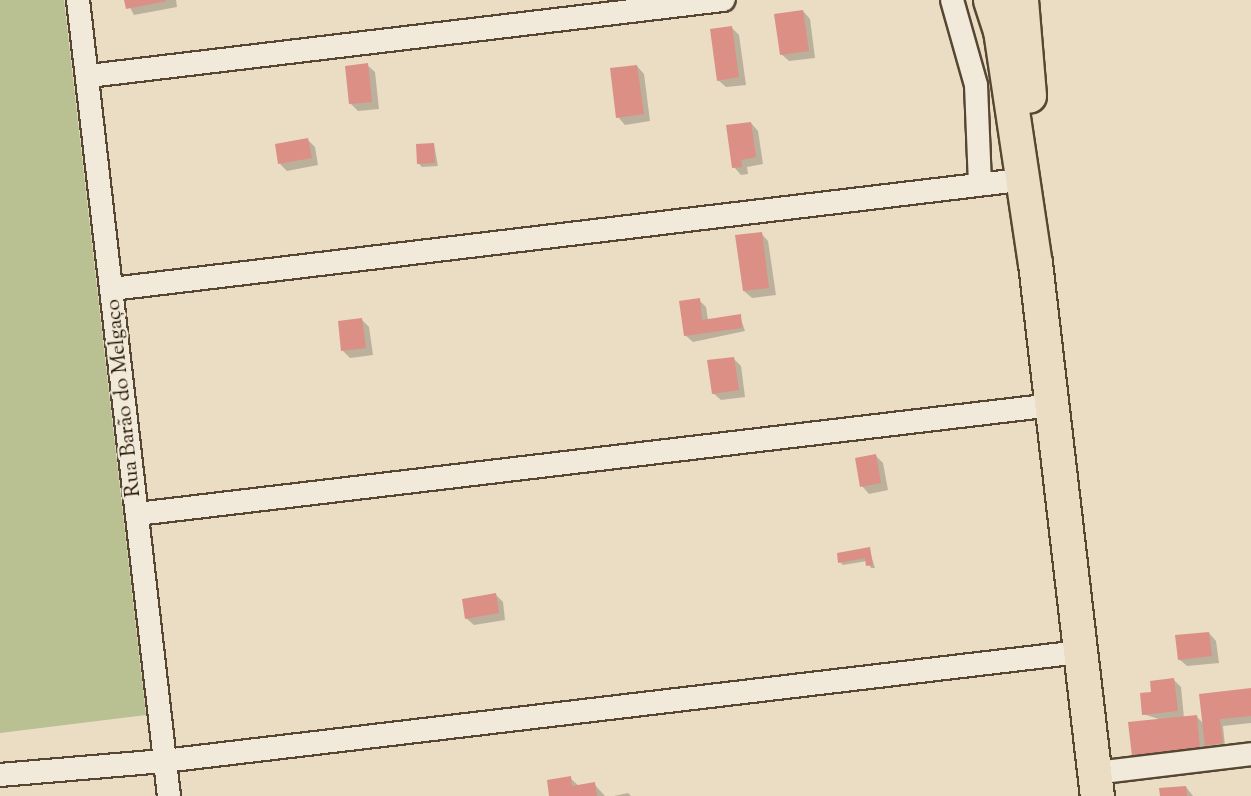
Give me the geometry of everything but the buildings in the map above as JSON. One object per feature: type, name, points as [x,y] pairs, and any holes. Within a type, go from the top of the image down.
[{"type":"main road","points":[[990,0],[1000,30],[1020,180],[1035,263],[1096,785]]},
{"type":"main road","points":[[1021,0],[1029,99],[1035,263]]},
{"type":"street","name":"Rua Barão do Melgaço","points":[[78,0],[89,76],[169,796]]},
{"type":"street","points":[[89,76],[723,0]]},
{"type":"street","points":[[952,0],[976,86],[980,184]]},
{"type":"street","points":[[112,289],[1020,180]]},
{"type":"street","points":[[137,514],[1052,405]]},
{"type":"street","points":[[0,774],[164,761],[1080,652]]},
{"type":"street","points":[[1096,785],[1251,754]]},
{"type":"green space","points":[[0,0],[64,0],[146,715],[0,733]]}]
